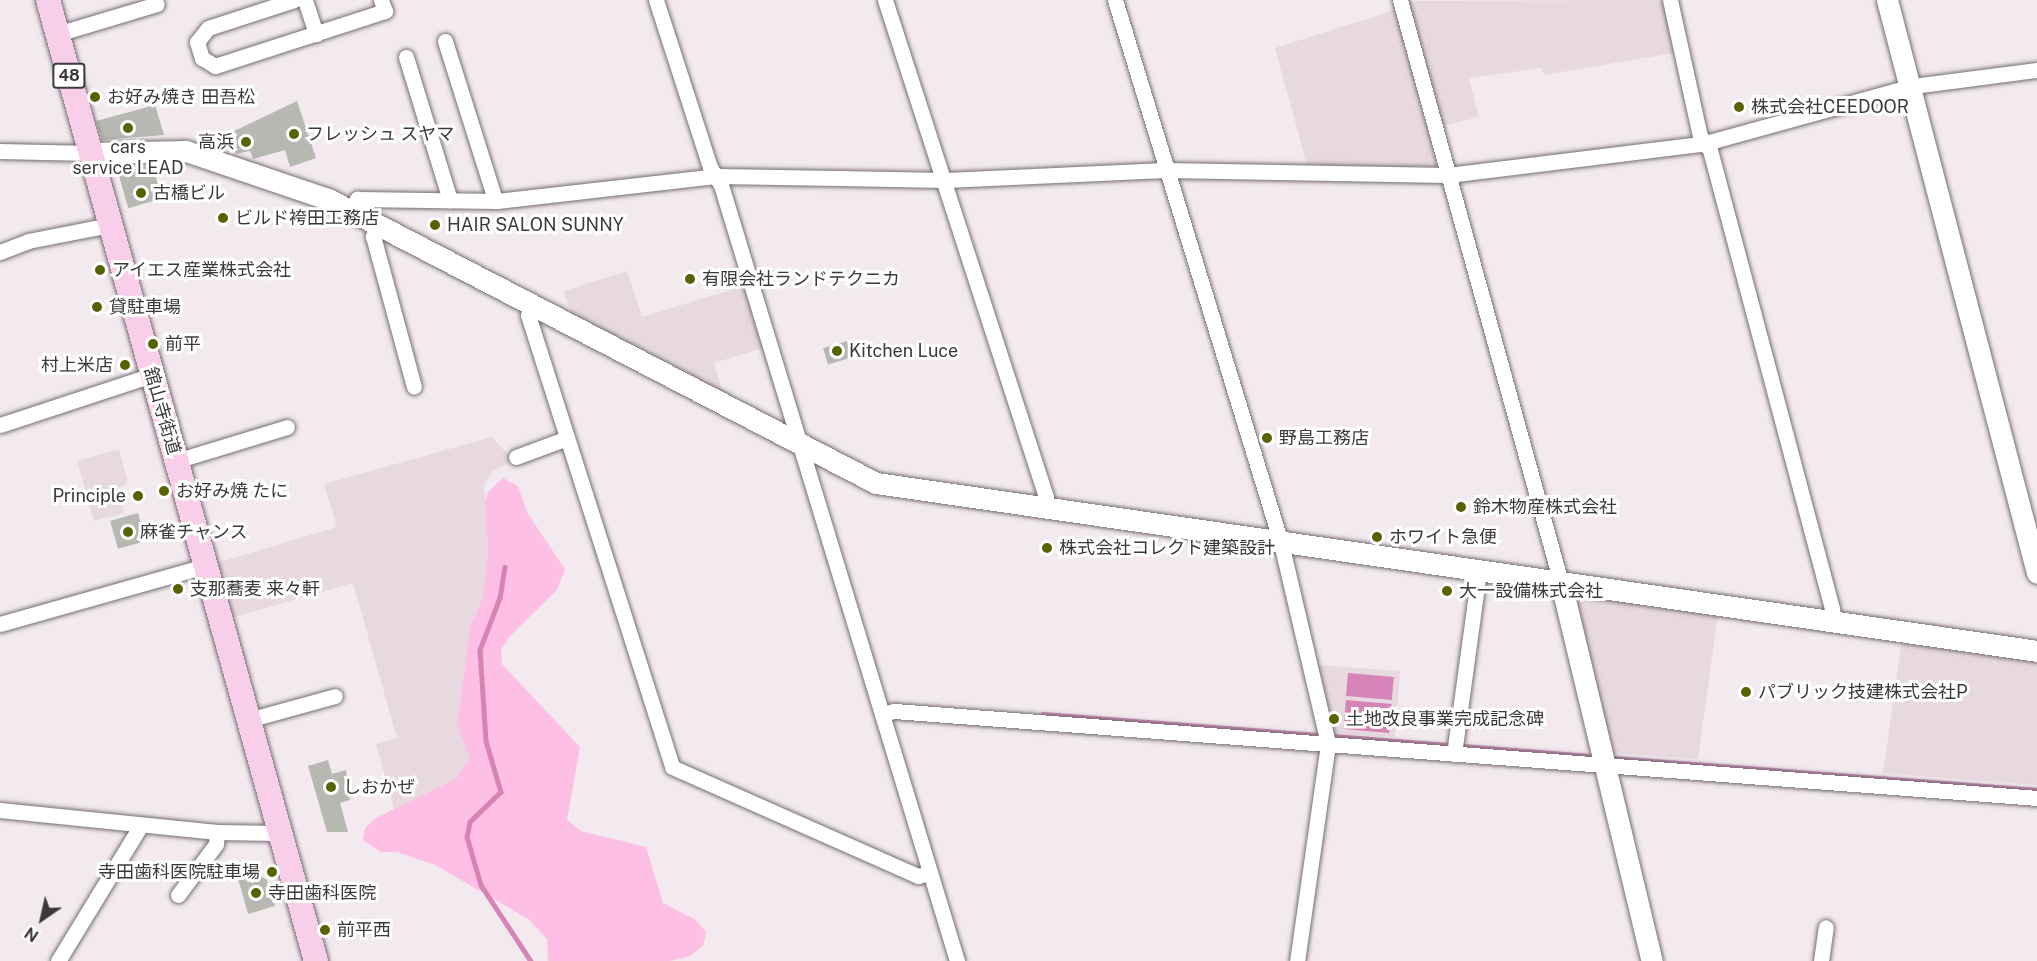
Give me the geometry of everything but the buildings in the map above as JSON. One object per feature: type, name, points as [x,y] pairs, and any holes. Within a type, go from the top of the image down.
[{"type":"main road","name":"舘山寺街道","points":[[48,0],[316,961]]},
{"type":"street","points":[[294,0],[208,27],[197,42],[202,58],[215,66],[316,34],[385,11],[381,0]]},
{"type":"street","points":[[305,0],[316,34]]},
{"type":"street","points":[[656,0],[803,448],[953,960]]},
{"type":"street","points":[[885,0],[946,180],[1046,497],[1044,509]]},
{"type":"street","points":[[1115,0],[1281,543],[1328,744],[1297,961]]},
{"type":"street","points":[[1400,0],[1561,583],[1652,961]]},
{"type":"street","points":[[1671,0],[1705,143],[1829,598],[1831,622]]},
{"type":"street","points":[[1887,0],[1913,86],[2037,573]]},
{"type":"street","points":[[57,34],[157,4]]},
{"type":"street","points":[[445,41],[495,200]]},
{"type":"street","points":[[406,57],[450,200]]},
{"type":"street","points":[[351,210],[357,199],[495,200],[715,176],[946,180],[1166,170],[1448,175],[1705,143],[1913,86],[2037,70]]},
{"type":"street","points":[[0,150],[90,153],[186,151],[351,210],[803,448],[876,483],[2037,651]]},
{"type":"street","points":[[0,252],[28,241],[110,225]]},
{"type":"street","points":[[379,225],[373,237],[414,387]]},
{"type":"street","points":[[533,306],[528,315],[672,767],[918,876],[929,873]]},
{"type":"street","points":[[0,425],[152,375]]},
{"type":"street","points":[[176,461],[287,427]]},
{"type":"street","points":[[516,457],[567,438]]},
{"type":"street","points":[[0,624],[205,567]]},
{"type":"street","points":[[1454,754],[1479,571]]},
{"type":"street","points":[[248,720],[335,696]]},
{"type":"street","points":[[882,714],[894,711],[2037,798]]},
{"type":"street","points":[[0,810],[217,832],[279,833]]},
{"type":"street","points":[[58,961],[141,825]]},
{"type":"street","points":[[178,896],[216,844],[217,832]]},
{"type":"street","points":[[1821,961],[1826,927]]},
{"type":"shaded area","points":[[1664,0],[1679,52],[1544,75],[1542,68],[1469,78],[1479,117],[1442,126],[1407,1]]},
{"type":"shaded area","points":[[1395,10],[1438,166],[1308,169],[1275,48]]},
{"type":"shaded area","points":[[627,271],[642,317],[743,286],[763,348],[714,363],[724,397],[572,317],[564,291]]},
{"type":"shaded area","points":[[492,437],[513,460],[493,471],[484,484],[488,550],[483,597],[470,627],[457,725],[470,759],[455,779],[394,809],[376,744],[397,738],[353,583],[228,619],[213,564],[337,527],[324,484]]},
{"type":"shaded area","points":[[119,449],[127,479],[126,485],[117,488],[124,513],[94,521],[77,461]]},
{"type":"shaded area","points":[[503,478],[518,486],[528,514],[565,569],[557,590],[509,637],[501,650],[502,664],[580,747],[567,820],[581,831],[646,847],[663,903],[696,920],[706,932],[703,946],[690,956],[670,961],[548,961],[547,939],[528,919],[435,865],[397,852],[381,852],[363,840],[365,828],[376,818],[455,779],[470,759],[457,725],[470,627],[483,597],[488,550],[485,503],[488,492]]},
{"type":"shaded area","points":[[1576,593],[1718,614],[1698,759],[1609,753],[1573,598]]},
{"type":"shaded area","points":[[1902,640],[2037,660],[2037,785],[1883,773]]},
{"type":"shaded area","points":[[1317,665],[1400,671],[1395,737],[1332,733]]},
{"type":"shaded area","points":[[1348,673],[1394,677],[1392,700],[1346,696]]},
{"type":"shaded area","points":[[1346,700],[1392,704],[1389,733],[1343,729]]},
{"type":"waterway","points":[[505,567],[500,598],[480,650],[486,741],[501,792],[470,822],[467,837],[481,885],[531,961]]},
{"type":"waterway","points":[[1043,714],[1319,735]]},
{"type":"waterway","points":[[1333,736],[1447,745]]},
{"type":"waterway","points":[[1463,746],[1589,756]]},
{"type":"waterway","points":[[1613,758],[2037,790]]},
{"type":"place","name":"お好み焼き 田吾松","points":[[95,97]]},
{"type":"place","name":"株式会社CEEDOOR","points":[[1739,107]]},
{"type":"place","name":"cars service LEAD","points":[[128,128]]},
{"type":"place","name":"フレッシュ スヤマ","points":[[294,134]]},
{"type":"place","name":"高浜","points":[[246,142]]},
{"type":"place","name":"古橋ビル","points":[[141,193]]},
{"type":"place","name":"ビルド袴田工務店","points":[[223,218]]},
{"type":"place","name":"HAIR SALON SUNNY","points":[[435,225]]},
{"type":"place","name":"アイエス産業株式会社","points":[[100,270]]},
{"type":"place","name":"有限会社ランドテクニカ","points":[[690,279]]},
{"type":"place","name":"貸駐車場","points":[[97,307]]},
{"type":"place","name":"前平","points":[[153,344]]},
{"type":"place","name":"Kitchen Luce","points":[[837,351]]},
{"type":"place","name":"村上米店","points":[[125,365]]},
{"type":"place","name":"野島工務店","points":[[1267,438]]},
{"type":"place","name":"お好み焼 たに","points":[[164,491]]},
{"type":"place","name":"Principle","points":[[138,496]]},
{"type":"place","name":"鈴木物産株式会社","points":[[1461,507]]},
{"type":"place","name":"麻雀チャンス","points":[[128,532]]},
{"type":"place","name":"ホワイト急便","points":[[1377,537]]},
{"type":"place","name":"株式会社コレクト建築設計","points":[[1047,548]]},
{"type":"place","name":"支那蕎麦 来々軒","points":[[178,589]]},
{"type":"place","name":"大一設備株式会社","points":[[1447,591]]},
{"type":"place","name":"パブリック技建株式会社P","points":[[1746,692]]},
{"type":"place","name":"土地改良事業完成記念碑","points":[[1334,719]]},
{"type":"place","name":"しおかぜ","points":[[331,787]]},
{"type":"place","name":"寺田歯科医院駐車場","points":[[272,872]]},
{"type":"place","name":"寺田歯科医院","points":[[256,893]]},
{"type":"place","name":"前平西","points":[[325,930]]}]
